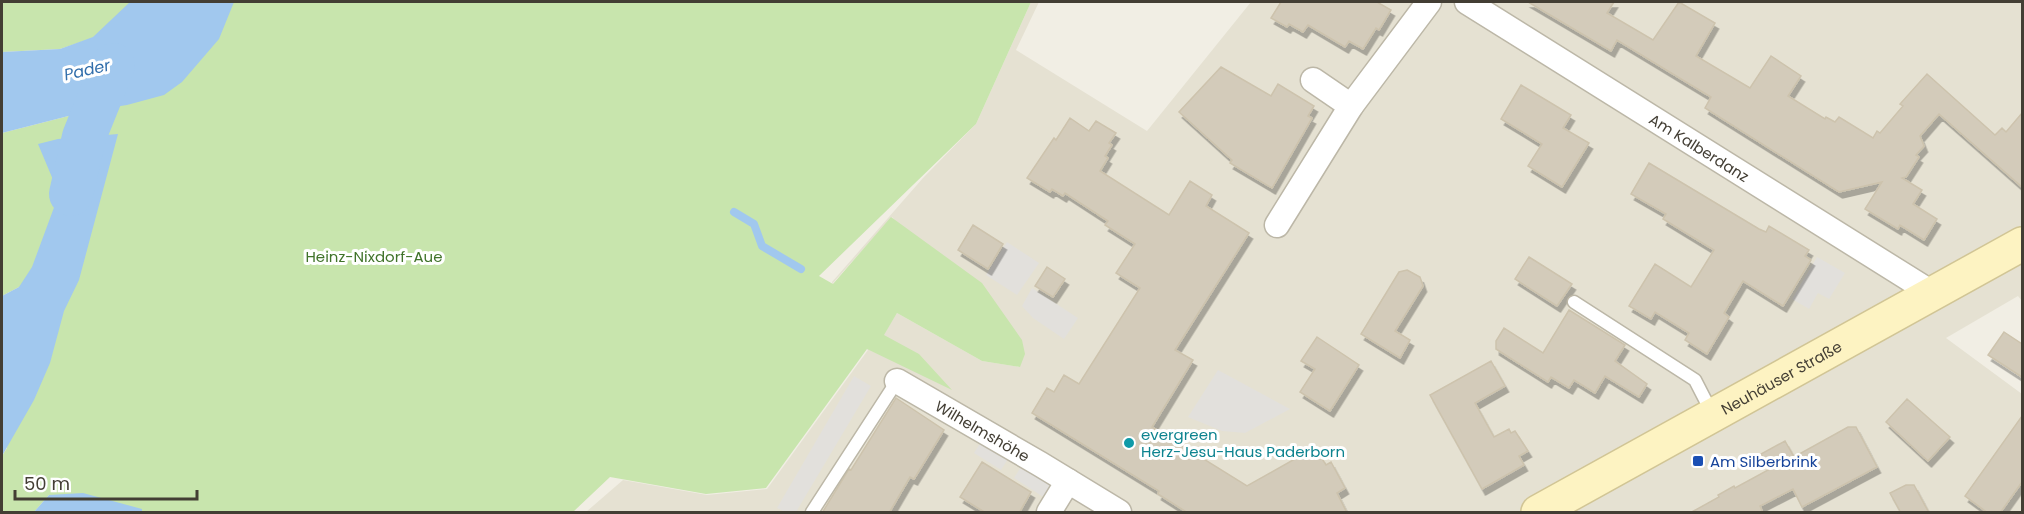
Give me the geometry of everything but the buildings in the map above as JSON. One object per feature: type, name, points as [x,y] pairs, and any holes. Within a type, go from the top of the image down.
[{"type":"main road","name":"Neuhäuser Straße","points":[[1538,513],[2022,244]]},
{"type":"street","points":[[1277,225],[1351,106],[1429,2]]},
{"type":"street","name":"Am Kalberdanz","points":[[1467,2],[1932,293]]},
{"type":"street","points":[[1313,80],[1351,106]]},
{"type":"street","name":"Wilhelmshöhe","points":[[897,381],[1119,513]]},
{"type":"street","points":[[1049,513],[1068,481]]},
{"type":"lane","points":[[1574,302],[1695,380],[1714,416]]},
{"type":"lane","points":[[812,513],[897,381]]},
{"type":"shaded area","points":[[1031,2],[1039,2],[1016,50],[1147,131],[1251,2],[2022,2],[2022,301],[2018,296],[1946,338],[2022,394],[2022,512],[586,512],[623,480],[707,495],[767,489],[868,350],[839,317],[832,282],[923,178],[976,124]],"holes":[[[892,217],[1020,367],[982,361],[897,313],[884,334],[833,283]]]},
{"type":"shaded area","points":[[1007,242],[1039,263],[1017,295],[986,275]]},
{"type":"shaded area","points":[[1817,257],[1845,273],[1829,299],[1818,293],[1809,309],[1792,299]]},
{"type":"shaded area","points":[[1032,288],[1078,318],[1064,339],[1033,318],[1022,306]]},
{"type":"shaded area","points":[[1218,370],[1290,409],[1245,433],[1222,431],[1188,417]]},
{"type":"shaded area","points":[[854,376],[871,386],[796,512],[785,512],[777,508]]},
{"type":"shaded area","points":[[984,437],[1011,454],[1001,470],[974,453]]},
{"type":"shaded area","points":[[1024,462],[1058,483],[1048,500],[1014,478]]},
{"type":"green space","name":"Heinz-Nixdorf-Aue","points":[[2,2],[1031,2],[976,124],[819,276],[833,284],[891,217],[982,283],[1022,340],[1025,354],[1020,367],[982,361],[897,313],[884,335],[919,354],[952,390],[867,349],[766,488],[706,494],[610,477],[573,512],[142,512],[142,510],[49,495],[34,512],[2,512],[2,456],[7,448],[19,287],[2,296],[2,133],[88,111],[93,38],[60,49],[2,52]]},
{"type":"water","name":"Pader","points":[[130,2],[234,2],[219,39],[182,82],[164,95],[2,133],[2,52],[60,49],[93,37]]},
{"type":"water","points":[[118,134],[79,280],[64,311],[50,363],[34,400],[2,456],[2,296],[19,287],[32,267],[59,194],[38,144],[58,139]]},
{"type":"water","points":[[83,493],[142,509],[142,512],[34,512],[49,495]]},
{"type":"waterway","name":"Pader","points":[[71,194],[84,137],[113,65]]},
{"type":"waterway","points":[[734,212],[754,224],[762,246],[801,269]]},
{"type":"place","name":"evergreen Herz-Jesu-Haus Paderborn","points":[[1129,443]]},
{"type":"place","name":"Am Silberbrink","points":[[1698,461]]}]
